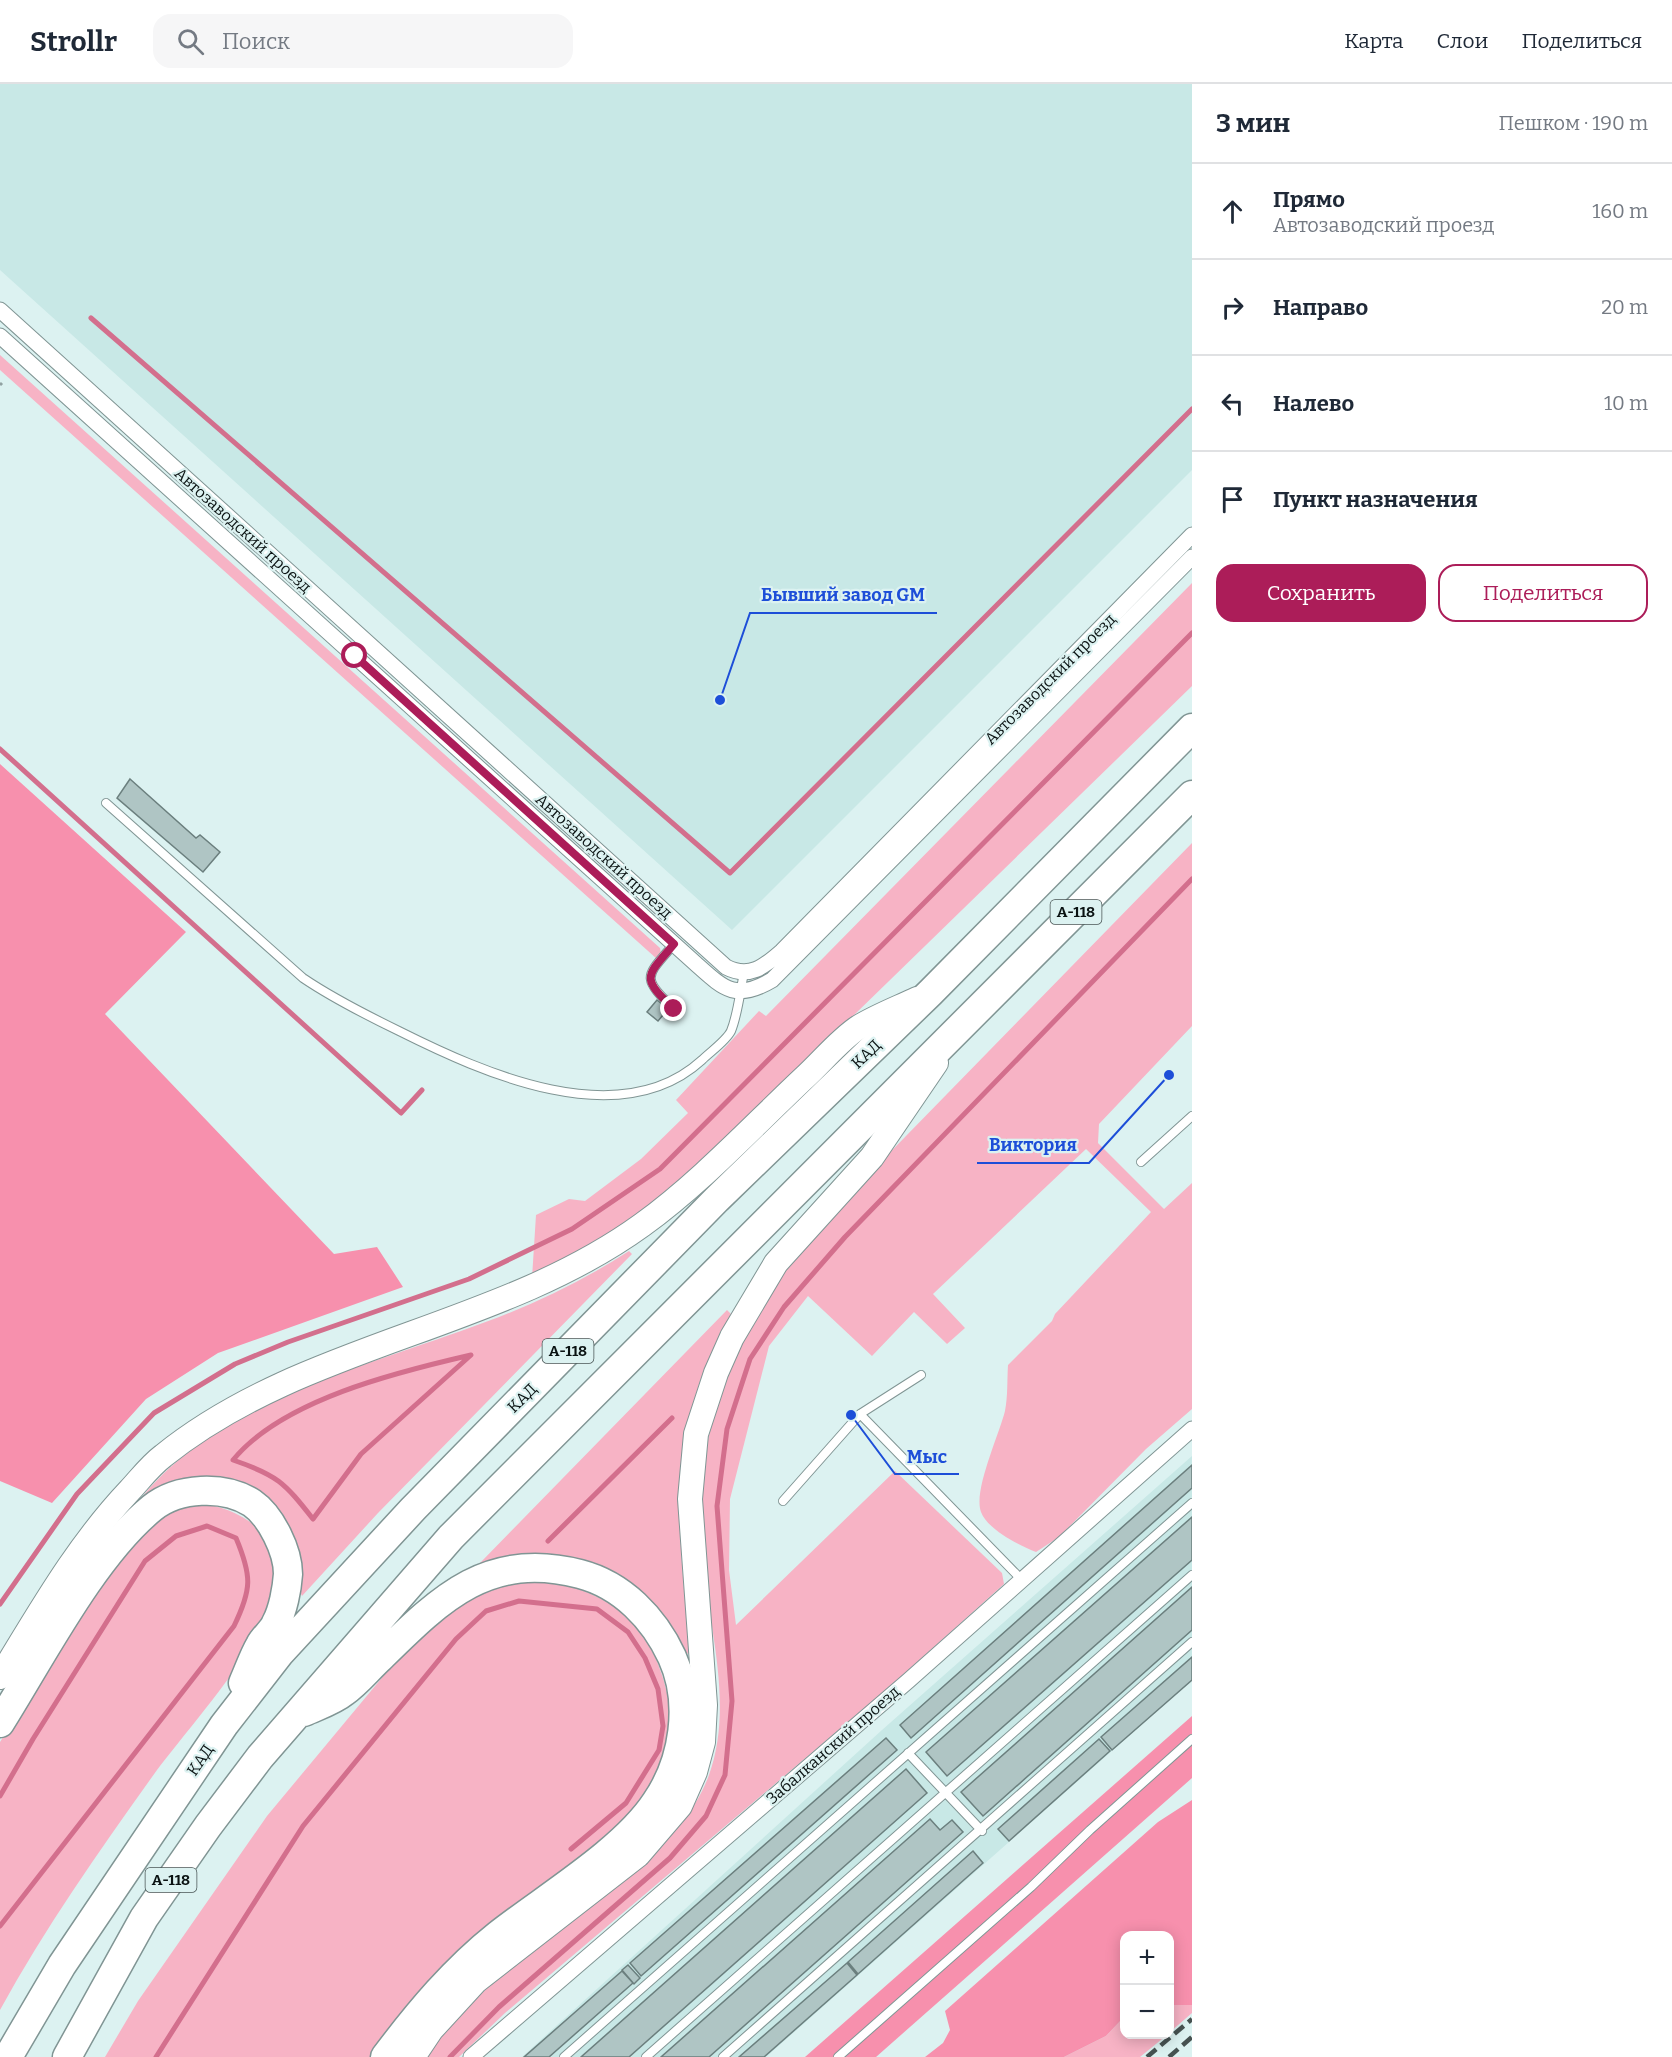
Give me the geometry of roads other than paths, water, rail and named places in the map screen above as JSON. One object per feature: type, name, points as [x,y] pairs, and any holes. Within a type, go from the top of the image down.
[{"type":"highway","name":"КАД","points":[[8,2057],[62,1965],[224,1725],[280,1653],[413,1509],[717,1199],[930,993],[1192,728]]},
{"type":"highway","name":"А-118","points":[[67,2057],[144,1918],[208,1826],[260,1757],[451,1537],[1192,795]]},
{"type":"highway","points":[[0,1723],[92,1577],[127,1532],[153,1507],[175,1495],[203,1491],[231,1494],[252,1503],[269,1521],[282,1546],[288,1573],[276,1624],[261,1644],[224,1725]]},
{"type":"highway","points":[[294,1717],[344,1693],[432,1607],[450,1594],[508,1570],[541,1566],[593,1577],[622,1593],[644,1612],[673,1659],[681,1689],[684,1717],[682,1744],[670,1779],[656,1804],[628,1836],[462,1965],[433,1995],[385,2057]]},
{"type":"main road","points":[[0,1677],[77,1554],[108,1513],[160,1458],[211,1420],[327,1364],[433,1327],[538,1284],[613,1244],[643,1225],[681,1193],[857,1028],[930,993]]},
{"type":"main road","points":[[413,2057],[431,2030],[476,1981],[638,1855],[680,1806],[695,1772],[703,1742],[705,1705],[690,1499],[696,1434],[716,1373],[732,1337],[776,1263],[872,1157],[959,1029]]},
{"type":"street","name":"Автозаводский проезд","points":[[0,310],[726,967],[744,973],[767,965],[782,951],[1192,535]]},
{"type":"street","name":"Автозаводский проезд","points":[[0,336],[723,988],[747,991],[772,980],[1192,557]]},
{"type":"street","name":"Забалканский проезд","points":[[471,2057],[1192,1430]]},
{"type":"lane","points":[[106,803],[303,978],[330,997],[461,1062],[537,1085],[574,1094],[599,1096],[645,1090],[666,1084],[700,1062],[730,1032],[744,973]]},
{"type":"lane","points":[[674,944],[650,972],[652,988],[674,1009]]},
{"type":"lane","points":[[1141,1162],[1192,1116]]},
{"type":"lane","points":[[783,1501],[860,1414],[921,1375]]},
{"type":"lane","points":[[860,1414],[1022,1580]]},
{"type":"lane","points":[[564,2057],[1192,1503]]},
{"type":"lane","points":[[646,2057],[1192,1575]]},
{"type":"lane","points":[[723,2057],[982,1831],[1192,1642]]},
{"type":"lane","points":[[838,2057],[1031,1887],[1090,1830],[1192,1739]]},
{"type":"lane","points":[[908,1753],[938,1785],[948,1792],[982,1831]]},
{"type":"waterway","points":[[91,318],[730,873],[1192,409]]},
{"type":"waterway","points":[[0,1604],[77,1494],[154,1413],[235,1364],[288,1342],[469,1279],[572,1229],[660,1169],[1192,633]]},
{"type":"waterway","points":[[0,749],[401,1113],[422,1090]]},
{"type":"waterway","points":[[450,2057],[499,2007],[670,1858],[706,1816],[725,1775],[732,1701],[717,1506],[727,1429],[750,1359],[784,1307],[845,1237],[1192,879]]},
{"type":"waterway","points":[[471,1355],[361,1454],[313,1519],[279,1481],[260,1470],[233,1460],[254,1439],[280,1421],[310,1405],[376,1380],[471,1355]]},
{"type":"waterway","points":[[548,1541],[672,1418]]},
{"type":"waterway","points":[[0,1796],[33,1739],[145,1561],[176,1536],[207,1526],[236,1538],[245,1563],[248,1582],[244,1602],[234,1626],[0,1926]]},
{"type":"waterway","points":[[156,2057],[303,1826],[456,1639],[486,1611],[519,1601],[597,1609],[628,1632],[645,1658],[658,1689],[663,1726],[659,1750],[626,1803],[571,1849]]},
{"type":"railway","points":[[1147,2057],[1192,2019]]},
{"type":"railway","points":[[1169,2057],[1192,2037]]},
{"type":"place","name":"Бывший завод GM","points":[[720,700]]},
{"type":"place","name":"Виктория","points":[[1169,1075]]},
{"type":"place","name":"Мыс","points":[[851,1415]]}]
